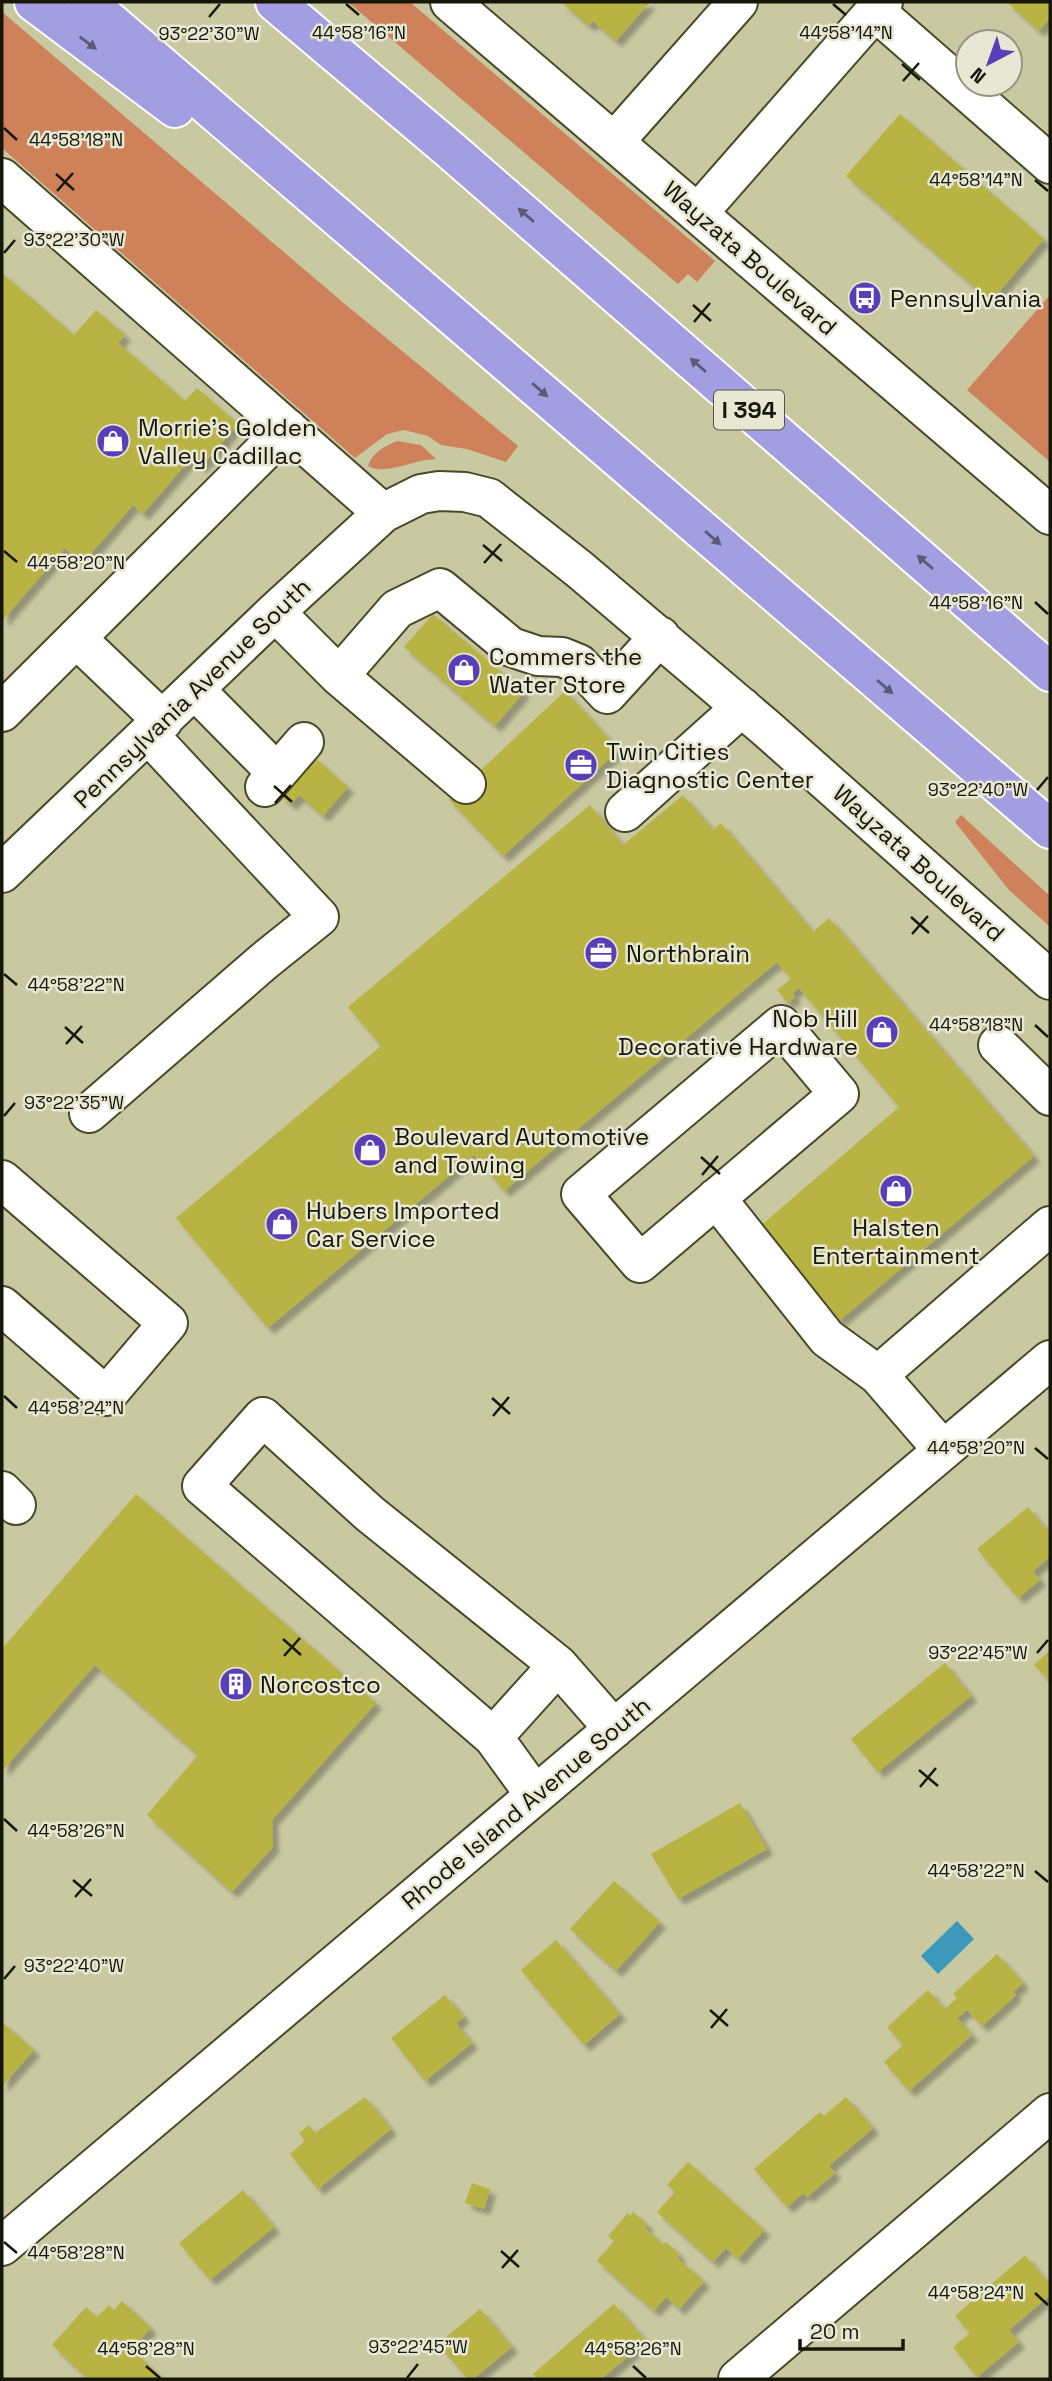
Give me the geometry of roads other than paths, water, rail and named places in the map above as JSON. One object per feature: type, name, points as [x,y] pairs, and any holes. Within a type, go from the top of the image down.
[{"type":"highway","points":[[34,2],[489,345]]},
{"type":"highway","points":[[87,2],[1050,829]]},
{"type":"highway","name":"I 394","points":[[275,2],[448,148],[1050,672]]},
{"type":"highway","points":[[305,2],[448,148]]},
{"type":"street","points":[[614,142],[738,2]]},
{"type":"street","name":"Wayzata Boulevard","points":[[455,3],[1050,515]]},
{"type":"street","points":[[698,213],[879,6],[1050,164]]},
{"type":"street","points":[[2,178],[383,513]]},
{"type":"street","points":[[2,712],[287,428]]},
{"type":"street","name":"Wayzata Boulevard","points":[[383,513],[421,494],[439,491],[465,492],[488,498],[660,636],[1050,980]]},
{"type":"street","name":"Pennsylvania Avenue South","points":[[2,873],[275,612],[383,513]]},
{"type":"street","points":[[339,676],[397,609],[440,587],[511,647],[538,656],[562,657],[579,664],[607,694],[660,636]]},
{"type":"street","points":[[275,612],[339,676],[466,784]]},
{"type":"street","points":[[76,638],[319,917],[89,1113]]},
{"type":"street","points":[[195,690],[271,780],[304,742]]},
{"type":"street","points":[[625,812],[742,707]]},
{"type":"street","points":[[781,1025],[839,1094],[716,1198],[640,1263],[581,1195],[781,1025]]},
{"type":"street","points":[[998,1045],[1050,1096]]},
{"type":"street","points":[[2,1180],[168,1323],[106,1395],[2,1306]]},
{"type":"street","points":[[716,1198],[827,1338],[878,1375],[943,1450]]},
{"type":"street","points":[[878,1375],[1050,1226]]},
{"type":"street","name":"Rhode Island Avenue South","points":[[2,2246],[1050,1360]]},
{"type":"street","points":[[535,1795],[493,1737],[202,1486],[263,1418],[370,1514],[558,1665],[614,1728]]},
{"type":"street","points":[[493,1737],[558,1665]]},
{"type":"street","points":[[738,2379],[1050,2113]]},
{"type":"water","points":[[957,1921],[974,1939],[938,1974],[921,1956]]},
{"type":"place","name":"Pennsylvania","points":[[865,298]]},
{"type":"place","name":"Morrie's Golden Valley Cadillac","points":[[113,441]]},
{"type":"place","name":"Commers the Water Store","points":[[464,670]]},
{"type":"place","name":"Twin Cities Diagnostic Center","points":[[581,765]]},
{"type":"place","name":"Northbrain","points":[[601,953]]},
{"type":"place","name":"Nob Hill Decorative Hardware","points":[[882,1032]]},
{"type":"place","name":"Boulevard Automotive and Towing","points":[[370,1150]]},
{"type":"place","name":"Halsten Entertainment","points":[[896,1191]]},
{"type":"place","name":"Hubers Imported Car Service","points":[[282,1224]]},
{"type":"place","name":"Norcostco","points":[[236,1684]]}]
